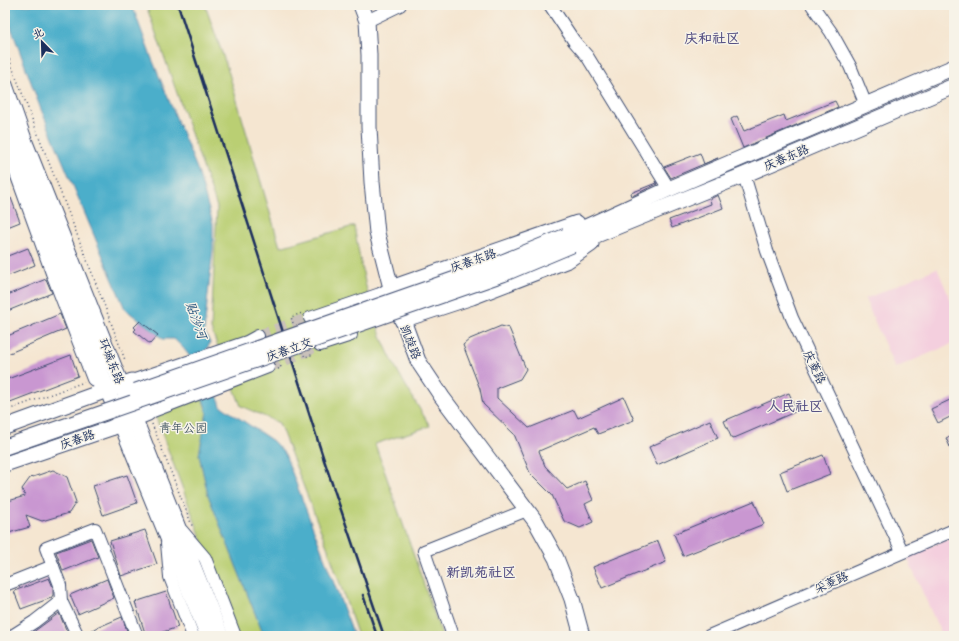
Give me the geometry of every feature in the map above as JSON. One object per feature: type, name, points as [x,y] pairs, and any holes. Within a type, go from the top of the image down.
[{"type":"main road","name":"凯旋路","points":[[361,5],[367,21],[369,55],[369,127],[377,233],[391,288],[402,320],[418,360],[442,397],[536,522],[556,558],[572,600],[582,636]]},
{"type":"main road","name":"庆春东路","points":[[569,241],[624,210],[669,189],[954,67]]},
{"type":"main road","name":"环城东路","points":[[5,85],[26,145],[120,385],[121,423],[221,636]]},
{"type":"main road","name":"庆春东路","points":[[569,241],[617,227],[954,86]]},
{"type":"main road","name":"环城东路","points":[[6,125],[120,385],[142,416],[171,529],[208,636]]},
{"type":"main road","name":"庆春东路","points":[[391,288],[483,257],[560,228],[624,210]]},
{"type":"main road","name":"庆春东路","points":[[402,320],[472,297],[568,260],[617,227]]},
{"type":"main road","name":"庆春立交","points":[[5,439],[192,371],[498,264],[569,241]]},
{"type":"main road","name":"庆春立交","points":[[5,447],[496,277],[569,241]]},
{"type":"main road","points":[[5,427],[120,385]]},
{"type":"main road","name":"庆春路","points":[[5,464],[142,416]]},
{"type":"street","points":[[367,21],[400,5]]},
{"type":"street","points":[[550,5],[574,41],[588,56],[669,189]]},
{"type":"street","points":[[812,5],[831,32],[850,66],[866,105]]},
{"type":"street","name":"环城东路","points":[[5,143],[52,273],[93,378],[120,385]]},
{"type":"street","name":"庆菱路","points":[[744,175],[767,250],[792,318],[902,551]]},
{"type":"street","points":[[310,318],[380,294],[391,288]]},
{"type":"street","points":[[320,345],[391,320],[402,320]]},
{"type":"street","points":[[120,385],[247,342],[258,336]]},
{"type":"street","points":[[142,416],[268,367]]},
{"type":"street","points":[[453,636],[424,551],[527,510]]},
{"type":"street","points":[[78,636],[61,601],[60,585],[46,548],[94,529],[138,636]]},
{"type":"street","points":[[171,529],[205,558],[235,636]]},
{"type":"street","name":"环城东路","points":[[171,529],[170,577],[193,636]]},
{"type":"street","name":"采菱路","points":[[709,636],[902,551],[954,530]]},
{"type":"street","points":[[5,585],[53,566]]},
{"type":"street","points":[[12,636],[34,622],[61,601]]},
{"type":"path","points":[[5,48],[120,385]]},
{"type":"path","points":[[5,411],[93,378]]},
{"type":"path","points":[[142,416],[194,529]]},
{"type":"shaded area","points":[[937,268],[954,308],[954,343],[895,368],[865,299]]},
{"type":"shaded area","points":[[954,536],[954,636],[942,636],[907,557]]},
{"type":"green space","points":[[146,5],[205,5],[228,70],[280,247],[354,226],[369,299],[383,341],[399,374],[430,426],[375,444],[442,636],[358,636],[328,549],[279,423],[241,406],[211,329],[217,207]]},
{"type":"green space","name":"青年公园","points":[[202,398],[207,412],[199,455],[208,495],[264,636],[235,636],[208,556],[155,415]]},
{"type":"water","name":"贴沙河","points":[[5,5],[132,5],[150,54],[198,171],[213,224],[213,249],[204,331],[210,343],[202,355],[221,406],[273,441],[285,454],[354,636],[264,636],[208,495],[199,455],[207,412],[191,358],[174,339],[163,339],[125,309],[40,107],[5,11]]},
{"type":"building","points":[[835,101],[838,107],[743,148],[731,119],[737,116],[744,131],[784,115],[786,121]]},
{"type":"building","points":[[700,153],[704,164],[671,178],[664,167]]},
{"type":"building","points":[[655,181],[657,184],[632,196],[631,193],[656,183]]},
{"type":"building","points":[[718,195],[723,208],[672,228],[669,220],[711,204],[710,199]]},
{"type":"building","points":[[11,198],[20,222],[5,228],[5,200]]},
{"type":"building","points":[[28,248],[35,265],[5,277],[5,257]]},
{"type":"building","points":[[46,279],[52,293],[5,312],[5,296]]},
{"type":"building","points":[[60,314],[66,329],[5,355],[5,337]]},
{"type":"building","points":[[140,321],[158,335],[150,344],[134,331],[136,329],[134,327]]},
{"type":"building","points":[[501,326],[509,328],[526,369],[520,379],[497,388],[497,398],[529,428],[574,410],[578,418],[624,397],[634,420],[598,434],[594,427],[539,451],[545,466],[567,489],[585,481],[593,500],[585,504],[593,522],[580,528],[564,521],[552,495],[530,473],[514,434],[483,404],[480,389],[463,345],[470,339]]},
{"type":"building","points":[[71,355],[78,376],[5,404],[5,380]]},
{"type":"building","points":[[789,393],[797,411],[732,439],[724,421]]},
{"type":"building","points":[[954,398],[954,415],[938,423],[931,409]]},
{"type":"building","points":[[710,420],[718,438],[657,465],[649,447]]},
{"type":"building","points":[[954,434],[954,456],[946,438]]},
{"type":"building","points":[[823,455],[830,474],[787,491],[780,472]]},
{"type":"building","points":[[53,470],[67,477],[76,502],[69,513],[42,521],[26,515],[30,527],[5,534],[5,502],[25,496],[22,489],[30,478]]},
{"type":"building","points":[[127,475],[137,503],[103,515],[93,486]]},
{"type":"building","points":[[754,501],[764,524],[683,556],[674,534]]},
{"type":"building","points":[[145,530],[157,564],[121,576],[110,541]]},
{"type":"building","points":[[91,539],[98,557],[63,571],[56,552]]},
{"type":"building","points":[[658,541],[666,562],[602,588],[593,567]]},
{"type":"building","points":[[49,578],[53,587],[53,595],[51,598],[21,609],[14,591]]},
{"type":"building","points":[[107,579],[114,598],[78,614],[70,595]]},
{"type":"building","points":[[166,592],[178,627],[151,636],[146,636],[135,602]]},
{"type":"building","points":[[59,613],[68,634],[65,636],[28,636]]},
{"type":"building","points":[[122,617],[129,636],[85,636],[85,633]]},
{"type":"tunnel","points":[[258,336],[310,318]]},
{"type":"tunnel","points":[[268,367],[320,345]]},
{"type":"railway","points":[[178,5],[324,460],[384,636]]},
{"type":"railway","points":[[363,595],[377,636]]},
{"type":"district","name":"庆和社区","points":[[712,37]]},
{"type":"district","name":"人民社区","points":[[795,405]]},
{"type":"district","name":"新凯苑社区","points":[[481,571]]}]
